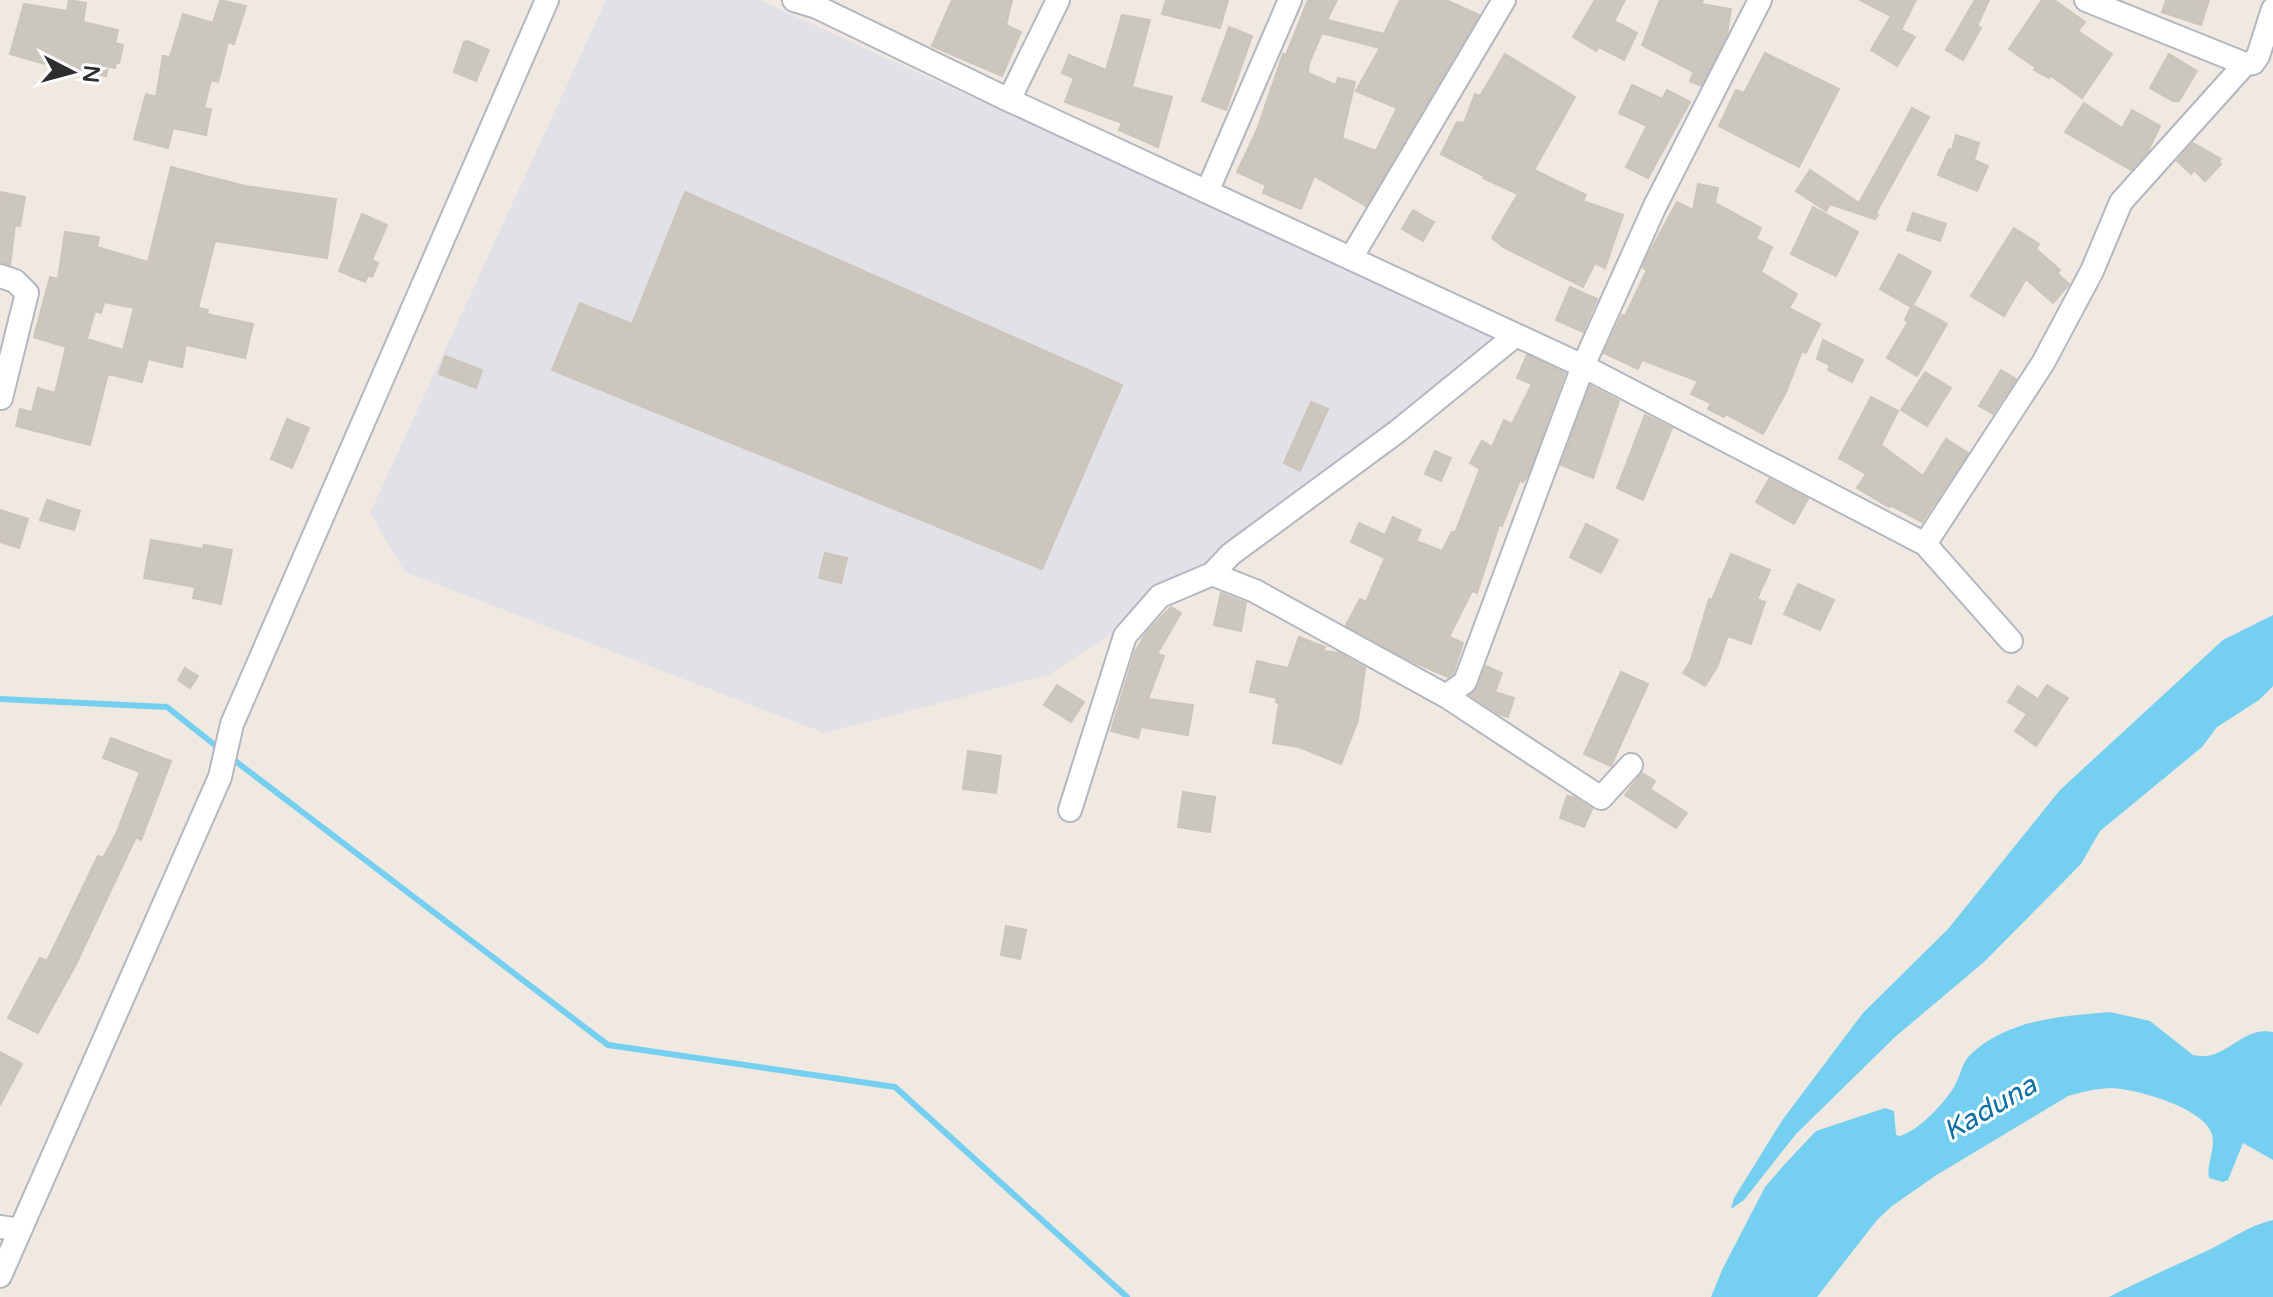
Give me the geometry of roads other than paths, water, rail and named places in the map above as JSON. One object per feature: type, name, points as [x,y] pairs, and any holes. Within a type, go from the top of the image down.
[{"type":"street","points":[[0,1276],[10,1228],[220,777],[232,724],[547,0]]},
{"type":"street","points":[[794,0],[818,4],[1009,100],[1583,366],[1925,544],[2011,641]]},
{"type":"street","points":[[1009,100],[1058,0]]},
{"type":"street","points":[[1207,192],[1290,0]]},
{"type":"street","points":[[1351,258],[1504,0]]},
{"type":"street","points":[[1446,696],[1465,682],[1583,366],[1655,206],[1760,0]]},
{"type":"street","points":[[2086,0],[2245,64],[2253,63],[2258,56],[2273,9]]},
{"type":"street","points":[[1925,544],[2043,363],[2092,271],[2121,202],[2245,64]]},
{"type":"street","points":[[0,276],[15,281],[27,293],[1,398]]},
{"type":"street","points":[[1070,810],[1125,636],[1160,596],[1212,574],[1231,554],[1398,431],[1516,335]]},
{"type":"street","points":[[1212,574],[1255,591],[1446,696],[1601,798],[1631,765]]},
{"type":"water","points":[[2273,615],[2273,686],[2259,700],[2217,727],[2202,747],[2100,831],[2081,864],[1984,962],[1895,1037],[1796,1134],[1744,1200],[1731,1209],[1734,1198],[1783,1119],[1863,1013],[1948,929],[2060,790],[2223,640]]},
{"type":"water","name":"Kaduna","points":[[2110,1012],[2150,1021],[2193,1055],[2215,1054],[2252,1034],[2273,1032],[2273,1160],[2243,1143],[2228,1180],[2223,1182],[2209,1178],[2212,1134],[2197,1116],[2168,1102],[2112,1088],[2068,1096],[1935,1176],[1892,1206],[1877,1220],[1817,1297],[1711,1297],[1765,1187],[1816,1131],[1885,1108],[1894,1111],[1896,1134],[1905,1134],[1939,1107],[1952,1090],[1967,1058],[1985,1043],[2036,1022]]},
{"type":"water","points":[[2273,1220],[2273,1297],[2109,1297],[2249,1229]]},
{"type":"waterway","points":[[0,699],[167,707],[221,750]]},
{"type":"waterway","points":[[230,757],[608,1045],[895,1087],[1127,1297]]}]
